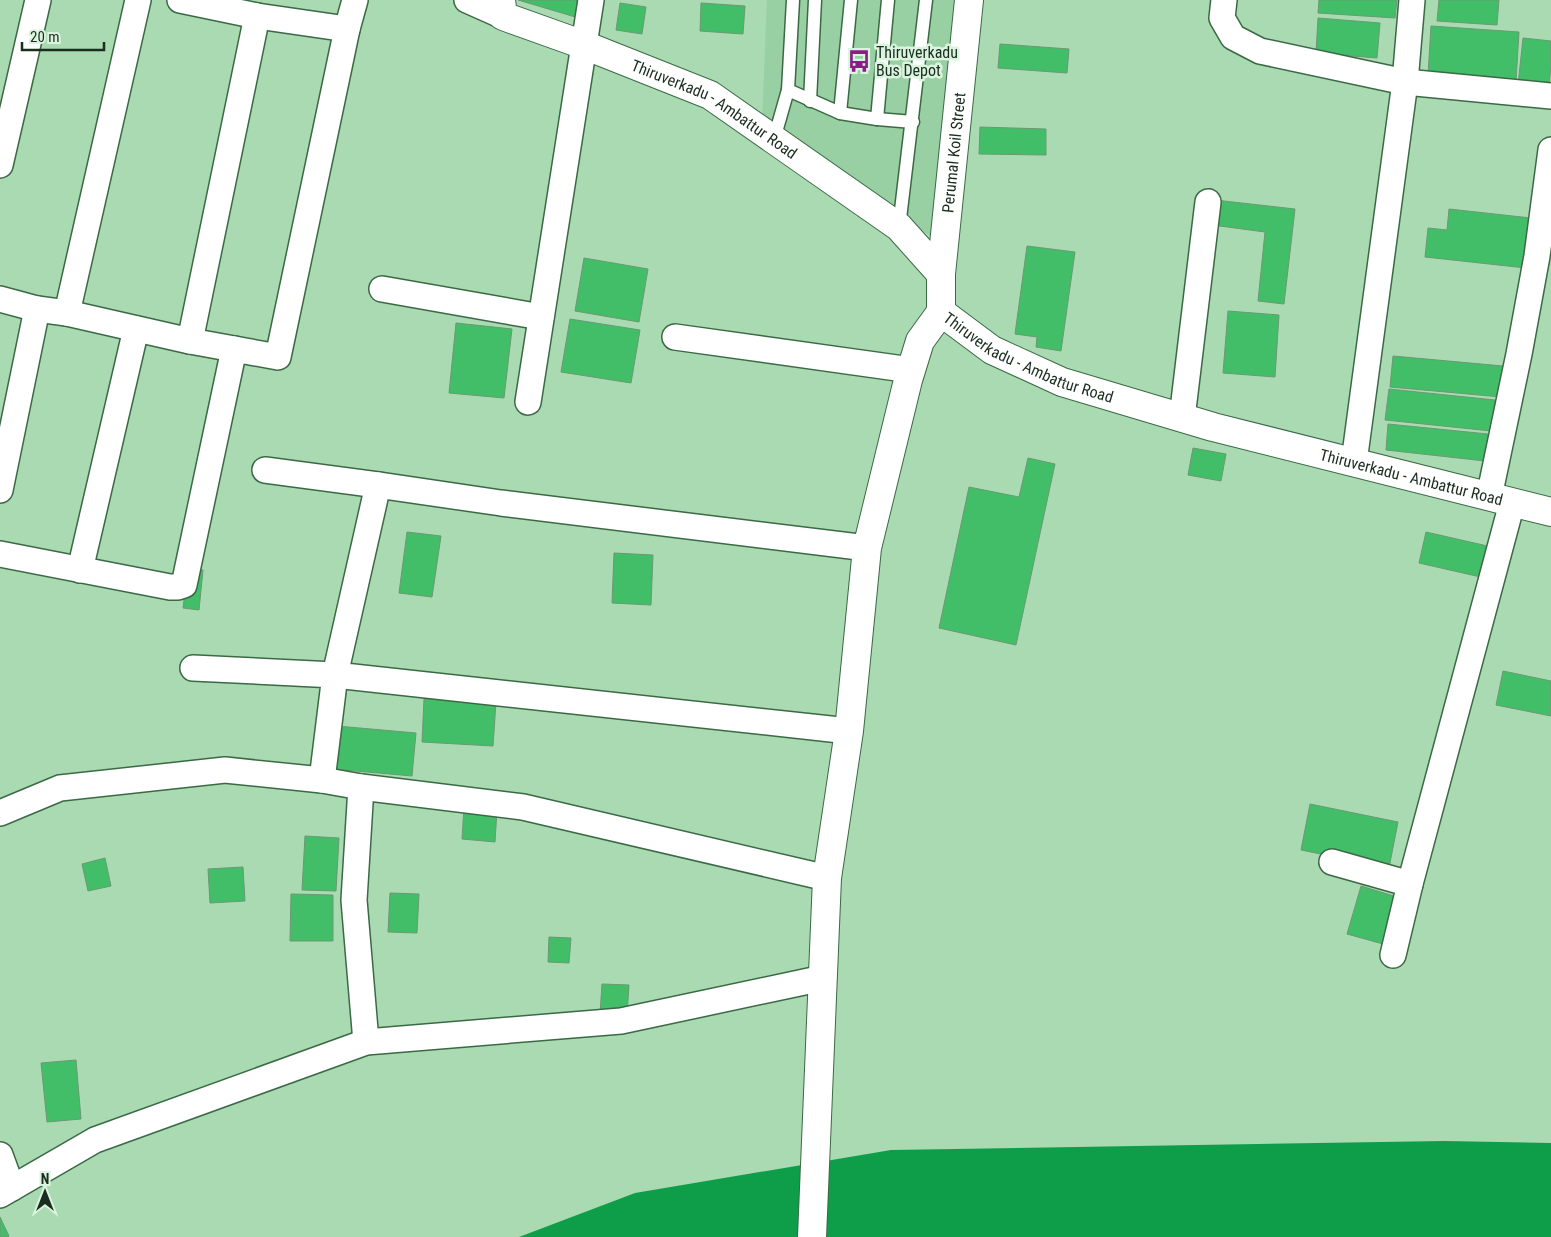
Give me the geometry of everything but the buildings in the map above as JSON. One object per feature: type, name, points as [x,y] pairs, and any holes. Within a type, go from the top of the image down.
[{"type":"street","points":[[0,165],[38,0]]},
{"type":"street","points":[[68,313],[138,0]]},
{"type":"street","points":[[180,0],[257,16],[347,29]]},
{"type":"street","points":[[0,299],[190,341],[278,357],[354,0]]},
{"type":"street","points":[[467,0],[502,8]]},
{"type":"street","points":[[528,402],[591,0]]},
{"type":"street","name":"Perumal Koil Street","points":[[941,274],[968,0]]},
{"type":"street","points":[[1224,0],[1222,18],[1233,38],[1260,51],[1405,82],[1551,96]]},
{"type":"street","points":[[1354,462],[1405,82],[1412,0]]},
{"type":"street","name":"Thiruverkadu - Ambattur Road","points":[[502,8],[584,45],[710,95],[774,139],[899,227],[941,274],[941,312],[992,350],[1062,382],[1213,427],[1551,512]]},
{"type":"street","points":[[190,341],[257,16]]},
{"type":"street","points":[[1393,955],[1501,500],[1522,336],[1537,256],[1551,150]]},
{"type":"street","points":[[1182,418],[1208,202]]},
{"type":"street","points":[[382,289],[541,317]]},
{"type":"street","points":[[0,490],[37,308]]},
{"type":"street","points":[[812,1237],[827,878],[849,731],[866,548],[920,341],[941,312]]},
{"type":"street","points":[[80,570],[136,329]]},
{"type":"street","points":[[675,337],[911,370]]},
{"type":"street","points":[[0,554],[170,587],[184,585],[234,349]]},
{"type":"street","points":[[265,470],[500,503],[866,548]]},
{"type":"street","points":[[322,780],[335,674],[378,485]]},
{"type":"street","points":[[193,668],[335,674],[849,731]]},
{"type":"street","points":[[0,813],[60,788],[225,770],[322,780],[361,787],[523,807],[827,878]]},
{"type":"street","points":[[361,787],[354,900],[366,1042]]},
{"type":"street","points":[[1332,862],[1410,884]]},
{"type":"street","points":[[0,1155],[6,1191],[95,1140],[366,1042],[621,1021],[823,978]]},
{"type":"lane","points":[[774,139],[788,90],[793,0]]},
{"type":"lane","points":[[810,101],[815,0]]},
{"type":"lane","points":[[840,113],[851,0]]},
{"type":"lane","points":[[877,119],[888,0]]},
{"type":"lane","points":[[899,227],[913,122],[926,0]]},
{"type":"lane","points":[[788,90],[840,113],[913,122]]},
{"type":"shaded area","name":"Thiruverkadu Bus Depot","points":[[767,0],[959,0],[939,242],[762,121]]},
{"type":"shaded area","points":[[1444,1141],[1551,1143],[1551,1237],[519,1237],[635,1193],[891,1150]]},
{"type":"place","name":"Thiruverkadu Bus Depot","points":[[859,61]]}]
